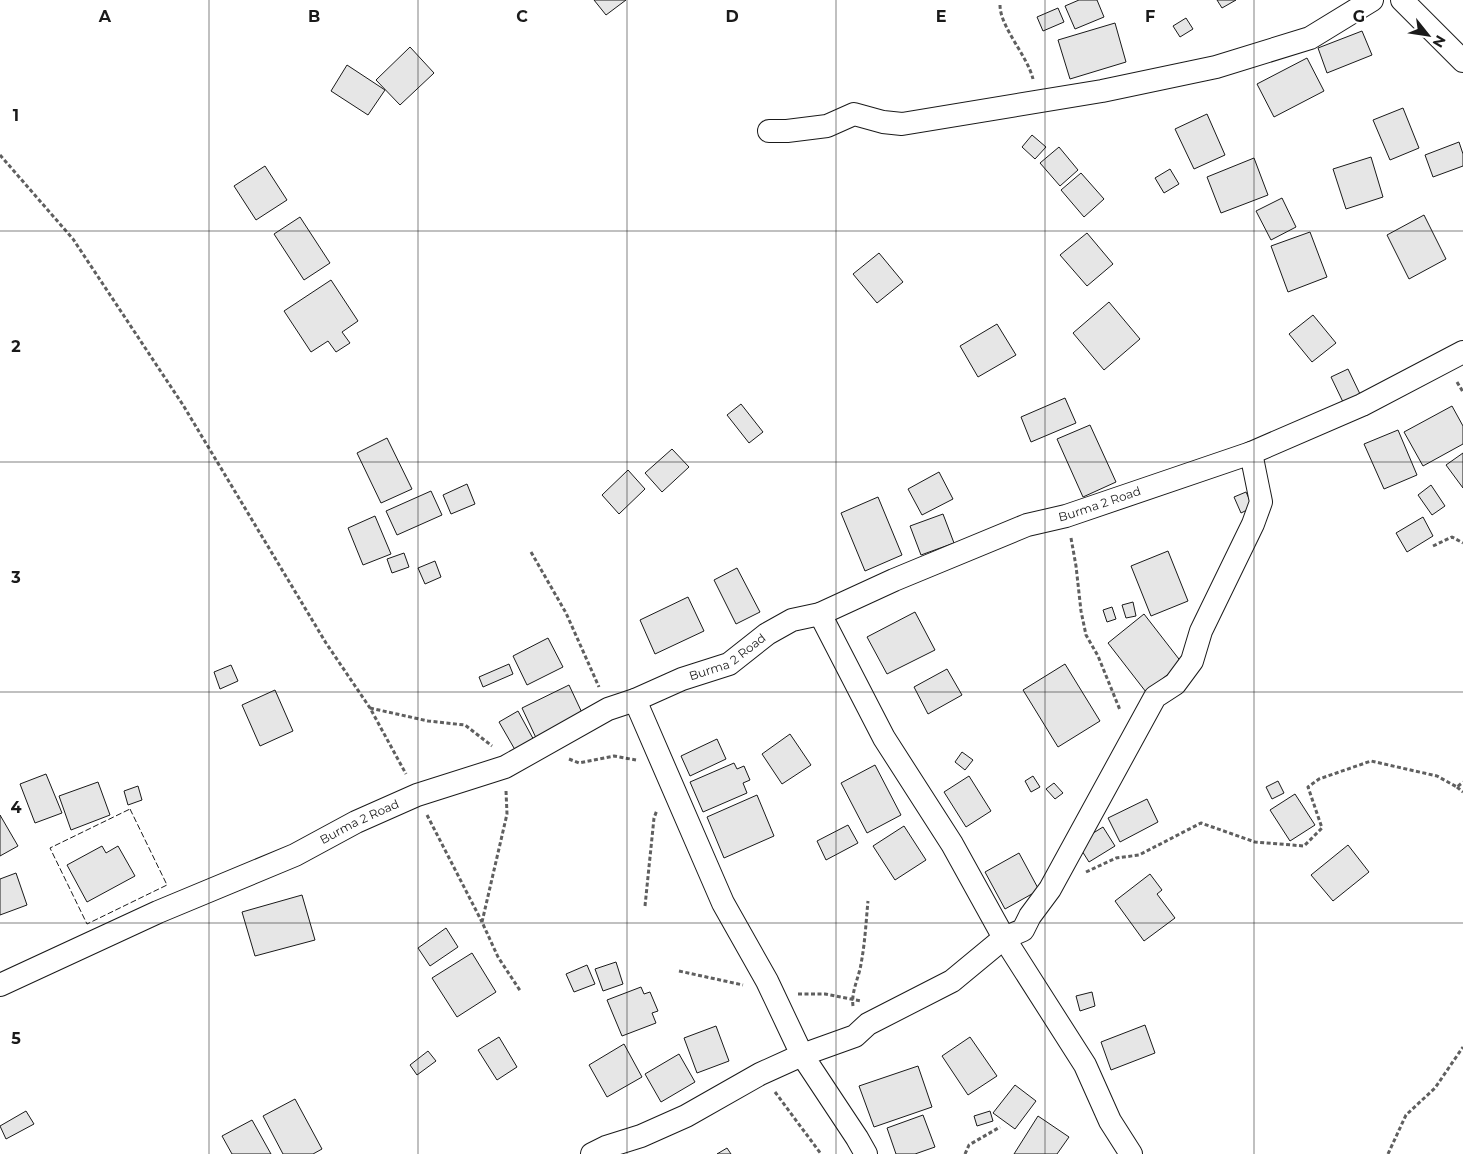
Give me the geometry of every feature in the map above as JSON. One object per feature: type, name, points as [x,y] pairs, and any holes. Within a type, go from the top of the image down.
[{"type":"street","points":[[769,131],[788,131],[827,126],[854,114],[883,122],[902,124],[1102,91],[1216,67],[1310,38],[1372,0]]},
{"type":"street","points":[[1402,0],[1463,60]]},
{"type":"street","name":"Burma 2 Road","points":[[0,985],[158,912],[295,855],[356,822],[417,795],[511,764],[608,709],[636,700],[682,679],[729,664],[767,634],[792,620],[820,614],[894,580],[1028,525],[1066,516],[1251,453],[1362,404],[1463,352]]},
{"type":"street","points":[[592,1154],[606,1147],[641,1136],[686,1116],[760,1074],[802,1055],[855,1036],[868,1024],[952,981],[1004,938],[1023,930],[1030,916],[1050,889],[1112,772],[1131,742],[1155,697],[1175,684],[1192,661],[1201,631],[1254,524],[1260,502],[1251,453]]},
{"type":"street","points":[[820,614],[884,738],[952,844],[1004,938],[1085,1065],[1110,1122],[1131,1154]]},
{"type":"street","points":[[636,700],[724,903],[767,981],[802,1055],[866,1154]]},
{"type":"path","points":[[1000,4],[1000,14],[1024,56],[1033,77],[1038,102]]},
{"type":"path","points":[[0,154],[73,238],[183,405],[326,643],[370,708],[417,795],[498,957],[521,992]]},
{"type":"path","points":[[1066,516],[1076,566],[1080,611],[1086,635],[1098,656],[1120,710],[1140,722]]},
{"type":"path","points":[[1433,546],[1452,537],[1463,543]]},
{"type":"path","points":[[531,552],[566,613],[608,709]]},
{"type":"path","points":[[370,708],[428,721],[465,724],[509,760],[511,764],[507,814],[482,922]]},
{"type":"path","points":[[543,746],[579,763],[614,756],[638,760]]},
{"type":"path","points":[[1083,873],[1116,858],[1139,855],[1201,823],[1255,842],[1304,846],[1322,828],[1308,787],[1319,779],[1372,761],[1438,776],[1463,792]]},
{"type":"path","points":[[645,906],[654,818],[660,799],[670,781]]},
{"type":"path","points":[[1457,787],[1463,782]]},
{"type":"path","points":[[855,1036],[852,998],[862,959],[868,901]]},
{"type":"path","points":[[1388,1154],[1406,1115],[1435,1088],[1463,1047]]},
{"type":"path","points":[[760,1074],[787,1107],[820,1154]]},
{"type":"path","points":[[965,1154],[969,1145],[1000,1128]]},
{"type":"building","points":[[594,0],[626,0],[606,15]]},
{"type":"building","points":[[1079,0],[1097,0],[1104,17],[1075,29],[1065,6]]},
{"type":"building","points":[[1217,0],[1236,0],[1222,8]]},
{"type":"building","points":[[1058,8],[1064,22],[1043,31],[1037,17]]},
{"type":"building","points":[[1186,18],[1193,29],[1180,37],[1173,26]]},
{"type":"building","points":[[1115,23],[1126,62],[1070,79],[1058,40]]},
{"type":"building","points":[[1362,31],[1372,55],[1327,73],[1318,48]]},
{"type":"building","points":[[410,47],[434,73],[400,105],[376,80]]},
{"type":"building","points":[[1307,58],[1324,91],[1274,117],[1257,84]]},
{"type":"building","points":[[347,65],[385,90],[368,115],[331,91]]},
{"type":"building","points":[[1403,108],[1419,148],[1390,160],[1373,120]]},
{"type":"building","points":[[1207,114],[1225,155],[1194,169],[1175,129]]},
{"type":"building","points":[[1032,135],[1046,147],[1035,159],[1022,147]]},
{"type":"building","points":[[1459,142],[1463,154],[1463,166],[1433,177],[1425,155]]},
{"type":"building","points":[[1059,147],[1078,170],[1060,186],[1040,163]]},
{"type":"building","points":[[1371,157],[1383,197],[1346,209],[1333,169]]},
{"type":"building","points":[[1254,158],[1268,195],[1221,213],[1207,177]]},
{"type":"building","points":[[265,166],[287,200],[256,220],[234,186]]},
{"type":"building","points":[[1170,169],[1179,184],[1164,193],[1155,178]]},
{"type":"building","points":[[1081,173],[1104,199],[1084,217],[1061,190]]},
{"type":"building","points":[[1282,198],[1296,227],[1271,240],[1256,211]]},
{"type":"building","points":[[1424,215],[1446,259],[1409,279],[1387,235]]},
{"type":"building","points":[[300,217],[330,263],[304,280],[274,234]]},
{"type":"building","points":[[1310,232],[1327,277],[1288,292],[1271,246]]},
{"type":"building","points":[[1087,233],[1113,264],[1087,286],[1060,255]]},
{"type":"building","points":[[879,253],[903,282],[877,303],[853,274]]},
{"type":"building","points":[[331,280],[358,321],[342,332],[350,343],[336,352],[328,341],[311,352],[284,311]]},
{"type":"building","points":[[1109,302],[1140,339],[1104,370],[1073,333]]},
{"type":"building","points":[[1313,315],[1336,343],[1312,362],[1289,334]]},
{"type":"building","points":[[997,324],[1016,355],[978,377],[960,346]]},
{"type":"building","points":[[1348,369],[1360,394],[1343,402],[1331,377]]},
{"type":"building","points":[[1065,398],[1076,423],[1031,442],[1021,417]]},
{"type":"building","points":[[741,404],[763,432],[749,443],[727,415]]},
{"type":"building","points":[[1452,406],[1463,426],[1463,444],[1423,466],[1404,432]]},
{"type":"building","points":[[1090,425],[1116,482],[1083,497],[1057,439]]},
{"type":"building","points":[[1398,430],[1417,475],[1384,489],[1364,444]]},
{"type":"building","points":[[387,438],[412,489],[381,503],[357,453]]},
{"type":"building","points":[[672,449],[689,467],[662,492],[645,473]]},
{"type":"building","points":[[1463,453],[1463,488],[1446,465]]},
{"type":"building","points":[[628,470],[645,489],[619,514],[602,495]]},
{"type":"building","points":[[939,472],[953,499],[922,515],[908,489]]},
{"type":"building","points":[[467,484],[475,504],[451,514],[443,495]]},
{"type":"building","points":[[1431,485],[1445,506],[1432,515],[1418,495]]},
{"type":"building","points":[[431,491],[442,515],[397,535],[386,511]]},
{"type":"building","points":[[1246,492],[1253,507],[1241,513],[1234,497]]},
{"type":"building","points":[[878,497],[902,555],[865,571],[841,513]]},
{"type":"building","points":[[943,514],[954,543],[921,555],[910,526]]},
{"type":"building","points":[[375,516],[391,554],[363,565],[348,528]]},
{"type":"building","points":[[1423,517],[1433,536],[1407,552],[1396,533]]},
{"type":"building","points":[[1168,551],[1188,601],[1151,616],[1131,566]]},
{"type":"building","points":[[404,553],[409,567],[392,573],[387,559]]},
{"type":"building","points":[[435,561],[441,577],[425,584],[418,568]]},
{"type":"building","points":[[737,568],[760,612],[736,624],[714,580]]},
{"type":"building","points":[[688,597],[704,631],[655,654],[640,620]]},
{"type":"building","points":[[1133,602],[1136,616],[1126,618],[1122,605]]},
{"type":"building","points":[[1112,607],[1116,619],[1107,622],[1103,610]]},
{"type":"building","points":[[915,612],[935,650],[887,674],[867,637]]},
{"type":"building","points":[[1144,614],[1182,663],[1146,692],[1108,643]]},
{"type":"building","points":[[548,638],[563,667],[527,685],[513,656]]},
{"type":"building","points":[[509,664],[513,674],[483,687],[479,677]]},
{"type":"building","points":[[1065,664],[1100,721],[1058,747],[1023,690]]},
{"type":"building","points":[[231,665],[238,681],[220,689],[214,672]]},
{"type":"building","points":[[947,669],[962,695],[928,714],[914,687]]},
{"type":"building","points":[[569,685],[584,717],[537,740],[522,708]]},
{"type":"building","points":[[275,690],[293,731],[260,746],[242,705]]},
{"type":"building","points":[[518,711],[536,744],[518,755],[499,722]]},
{"type":"building","points":[[790,734],[811,765],[782,784],[762,754]]},
{"type":"building","points":[[717,739],[726,759],[690,776],[681,756]]},
{"type":"building","points":[[962,752],[973,760],[965,770],[955,762]]},
{"type":"building","points":[[734,763],[737,769],[744,766],[750,780],[743,783],[747,793],[703,812],[690,782]]},
{"type":"building","points":[[875,765],[901,815],[867,833],[841,783]]},
{"type":"building","points":[[46,774],[62,813],[35,823],[20,784]]},
{"type":"building","points":[[969,776],[991,811],[966,827],[944,792]]},
{"type":"building","points":[[1033,776],[1040,787],[1031,792],[1025,781]]},
{"type":"building","points":[[1278,781],[1284,793],[1272,799],[1266,787]]},
{"type":"building","points":[[98,782],[110,815],[71,830],[59,796]]},
{"type":"building","points":[[1054,783],[1063,793],[1055,799],[1046,789]]},
{"type":"building","points":[[138,786],[142,800],[128,805],[124,791]]},
{"type":"building","points":[[1295,794],[1315,825],[1290,841],[1270,810]]},
{"type":"building","points":[[757,795],[774,836],[724,858],[707,817]]},
{"type":"building","points":[[1147,799],[1158,822],[1120,842],[1108,818]]},
{"type":"building","points":[[0,815],[18,846],[0,856]]},
{"type":"building","points":[[848,825],[858,843],[826,860],[817,841]]},
{"type":"building","points":[[904,826],[926,860],[895,880],[873,846]]},
{"type":"building","points":[[1103,827],[1115,846],[1089,862],[1077,843]]},
{"type":"building","points":[[1348,845],[1369,872],[1333,901],[1311,875]]},
{"type":"building","points":[[102,846],[106,853],[118,846],[135,876],[87,902],[67,865]]},
{"type":"building","points":[[1019,853],[1039,890],[1005,909],[985,872]]},
{"type":"building","points":[[16,873],[27,905],[0,915],[0,879]]},
{"type":"building","points":[[1150,874],[1162,890],[1157,894],[1175,918],[1144,941],[1115,901]]},
{"type":"building","points":[[302,895],[315,940],[255,956],[242,912]]},
{"type":"building","points":[[446,928],[458,947],[430,966],[418,948]]},
{"type":"building","points":[[472,953],[496,992],[457,1017],[432,978]]},
{"type":"building","points":[[616,962],[623,984],[603,991],[595,969]]},
{"type":"building","points":[[587,965],[595,984],[574,992],[566,974]]},
{"type":"building","points":[[641,987],[644,994],[650,992],[658,1011],[652,1013],[656,1023],[622,1036],[607,1000]]},
{"type":"building","points":[[1092,992],[1095,1006],[1080,1011],[1076,996]]},
{"type":"building","points":[[1145,1025],[1155,1053],[1111,1070],[1101,1042]]},
{"type":"building","points":[[716,1026],[729,1061],[697,1073],[684,1038]]},
{"type":"building","points":[[499,1037],[517,1067],[497,1080],[478,1050]]},
{"type":"building","points":[[970,1037],[997,1076],[968,1095],[942,1056]]},
{"type":"building","points":[[624,1044],[642,1077],[607,1097],[589,1065]]},
{"type":"building","points":[[428,1051],[436,1061],[417,1075],[410,1065]]},
{"type":"building","points":[[679,1054],[695,1082],[661,1102],[645,1074]]},
{"type":"building","points":[[918,1066],[932,1107],[874,1127],[859,1086]]},
{"type":"building","points":[[1015,1085],[1036,1101],[1015,1129],[993,1113]]},
{"type":"building","points":[[295,1099],[322,1149],[313,1154],[283,1154],[263,1116]]},
{"type":"building","points":[[26,1111],[34,1124],[6,1139],[0,1126]]},
{"type":"building","points":[[990,1111],[993,1121],[977,1126],[974,1116]]},
{"type":"building","points":[[923,1115],[935,1147],[915,1154],[896,1154],[887,1128]]},
{"type":"building","points":[[1038,1116],[1069,1137],[1057,1154],[1014,1154]]},
{"type":"building","points":[[252,1120],[271,1154],[232,1154],[222,1136]]},
{"type":"building","points":[[727,1148],[731,1154],[717,1154]]},
{"type":"fence","points":[[130,809],[167,885],[87,924],[50,848],[130,809]]}]
